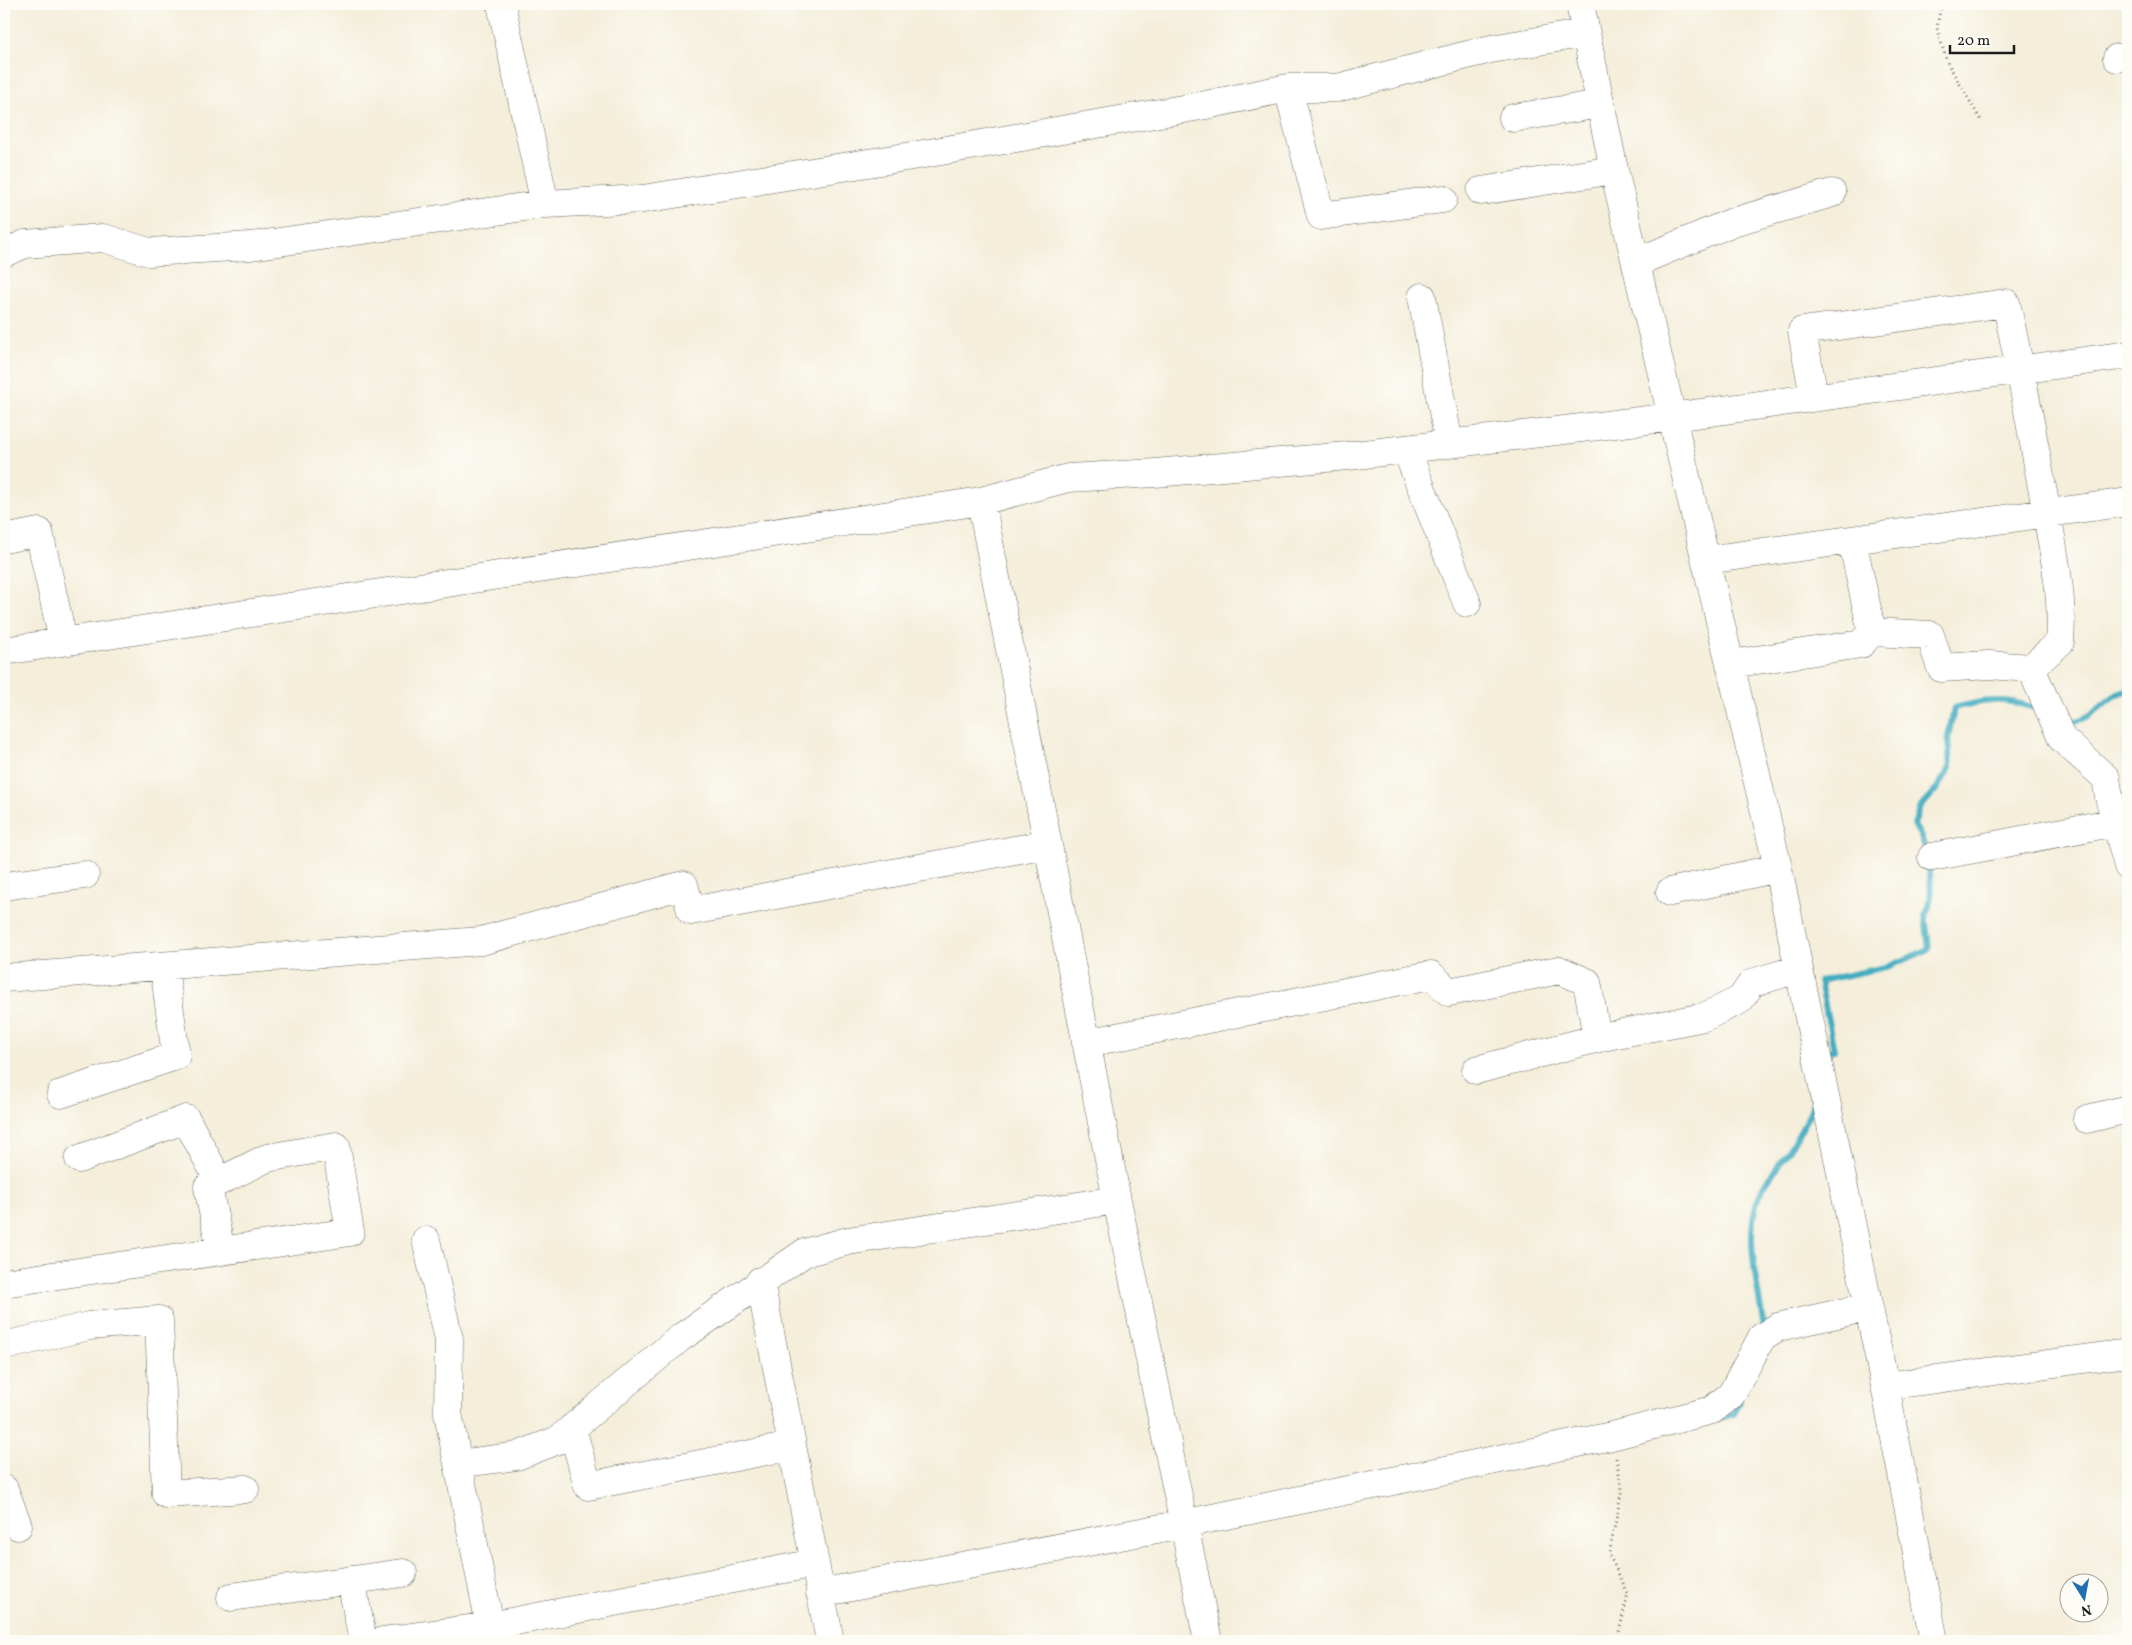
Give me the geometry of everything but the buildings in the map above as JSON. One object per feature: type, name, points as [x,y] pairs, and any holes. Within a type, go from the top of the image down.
[{"type":"street","points":[[501,4],[545,204]]},
{"type":"street","points":[[1580,4],[1614,170],[1638,262],[1672,417],[1778,868],[1885,1386],[1934,1641]]},
{"type":"street","points":[[4,253],[25,244],[103,238],[149,252],[251,246],[545,204],[662,196],[1088,126],[1288,88],[1337,88],[1492,49],[1586,33]]},
{"type":"street","points":[[1288,88],[1321,216],[1443,199]]},
{"type":"street","points":[[1513,118],[1601,104]]},
{"type":"street","points":[[1481,191],[1614,170]]},
{"type":"street","points":[[1638,262],[1733,222],[1832,193]]},
{"type":"street","points":[[1422,297],[1449,444]]},
{"type":"street","points":[[1731,664],[1860,644],[1872,632],[1930,635],[1941,668],[1989,665],[2031,668],[2060,642],[2062,614],[2047,513],[2021,370],[2006,303],[1802,331],[1814,398]]},
{"type":"street","points":[[4,651],[981,501],[1068,478],[1155,473],[1406,449],[1672,417],[2128,355]]},
{"type":"street","points":[[1406,449],[1467,604]]},
{"type":"street","points":[[981,501],[1086,1044],[1208,1641]]},
{"type":"street","points":[[1706,560],[2128,502]]},
{"type":"street","points":[[4,539],[39,532],[63,641]]},
{"type":"street","points":[[1852,540],[1872,632]]},
{"type":"street","points":[[2031,668],[2062,739],[2106,778],[2128,866]]},
{"type":"street","points":[[1932,857],[2116,822]]},
{"type":"street","points":[[4,978],[481,941],[684,885],[691,911],[1047,844]]},
{"type":"street","points":[[1670,892],[1778,868]]},
{"type":"street","points":[[4,886],[85,875]]},
{"type":"street","points":[[61,1094],[176,1056],[164,967]]},
{"type":"street","points":[[1476,1070],[1599,1038],[1704,1017],[1740,1000],[1752,983],[1798,969]]},
{"type":"street","points":[[1086,1044],[1431,975],[1449,992],[1559,970],[1587,982],[1597,1038],[1599,1038]]},
{"type":"street","points":[[2087,1119],[2128,1109]]},
{"type":"street","points":[[79,1159],[186,1119],[219,1181]]},
{"type":"street","points":[[4,1284],[350,1232],[336,1146],[267,1158],[208,1187],[221,1251]]},
{"type":"street","points":[[458,1464],[516,1456],[558,1440],[680,1338],[760,1280],[804,1253],[848,1241],[1118,1200]]},
{"type":"street","points":[[426,1240],[449,1339],[448,1414],[491,1634]]},
{"type":"street","points":[[760,1280],[830,1641]]},
{"type":"street","points":[[820,1593],[1183,1524],[1612,1436],[1712,1410],[1731,1395],[1762,1337],[1778,1326],[1868,1307]]},
{"type":"street","points":[[4,1346],[89,1326],[159,1320],[166,1494],[245,1489]]},
{"type":"street","points":[[1885,1386],[2128,1353]]},
{"type":"street","points":[[572,1428],[588,1486],[792,1446]]},
{"type":"street","points":[[4,1489],[18,1526]]},
{"type":"street","points":[[382,1641],[491,1634],[814,1564]]},
{"type":"street","points":[[231,1597],[403,1573]]},
{"type":"street","points":[[351,1580],[363,1641]]},
{"type":"path","points":[[1941,4],[1937,28],[1947,62],[1982,122]]},
{"type":"path","points":[[1612,1436],[1622,1489],[1610,1555],[1628,1593],[1617,1641]]},
{"type":"waterway","points":[[2063,719],[2081,720],[2120,693],[2128,691]]},
{"type":"waterway","points":[[1823,1052],[1834,1050],[1820,981],[1890,966],[1929,949],[1925,915],[1931,890],[1929,869],[1923,842],[1914,825],[1919,809],[1935,791],[1950,768],[1948,737],[1954,708],[1988,701],[2007,701],[2040,710]]},
{"type":"waterway","points":[[1764,1328],[1753,1257],[1752,1238],[1756,1203],[1763,1188],[1802,1129],[1812,1104],[1813,1095]]},
{"type":"waterway","points":[[1719,1419],[1734,1414],[1740,1402]]}]
